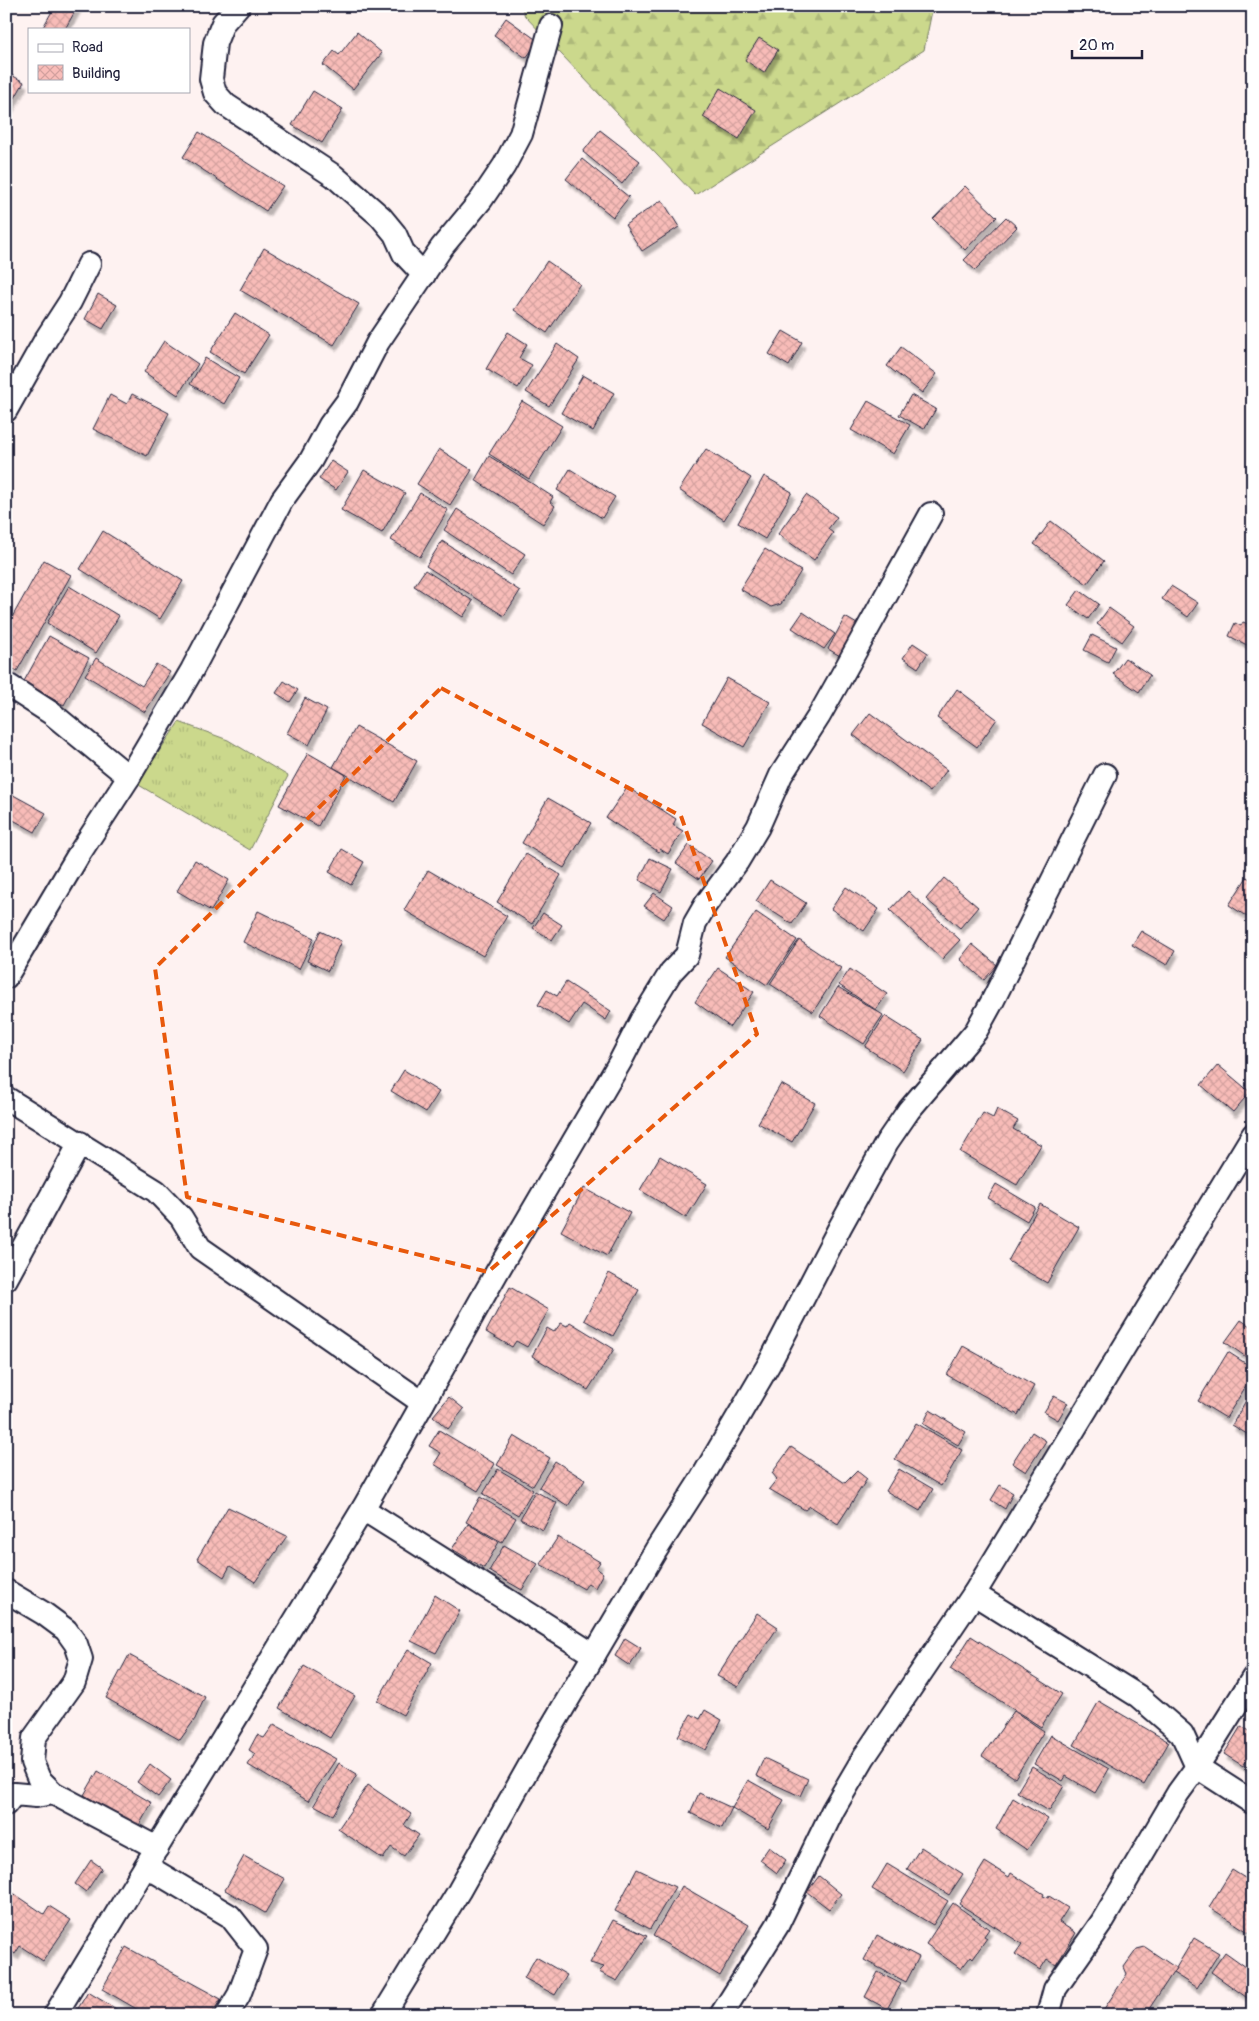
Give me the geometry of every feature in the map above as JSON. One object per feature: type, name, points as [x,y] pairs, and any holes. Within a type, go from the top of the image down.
[{"type":"street","points":[[238,6],[223,23],[215,43],[211,79],[215,93],[226,105],[334,176],[382,217],[395,234],[404,254],[424,275]]},
{"type":"street","points":[[6,977],[192,670],[282,500],[311,460],[330,425],[346,402],[378,342],[442,247],[481,200],[504,166],[521,134],[551,26]]},
{"type":"street","points":[[6,410],[46,339],[70,302],[88,264]]},
{"type":"street","points":[[55,2015],[363,1509],[502,1263],[620,1062],[642,1019],[671,972],[687,954],[695,923],[706,904],[737,862],[758,827],[781,775],[837,684],[931,514]]},
{"type":"street","points":[[6,684],[51,713],[129,776]]},
{"type":"street","points":[[383,2015],[459,1891],[594,1654],[656,1550],[699,1483],[769,1364],[840,1227],[887,1142],[908,1110],[976,1031],[1105,774]]},
{"type":"street","points":[[6,1098],[156,1191],[181,1217],[200,1248],[423,1403]]},
{"type":"street","points":[[721,2015],[777,1926],[833,1810],[864,1757],[974,1594],[1253,1135]]},
{"type":"street","points":[[6,1279],[80,1143]]},
{"type":"street","points":[[363,1509],[594,1654]]},
{"type":"street","points":[[6,1590],[66,1630],[76,1644],[81,1659],[74,1682],[34,1738],[32,1762],[39,1779],[53,1793],[151,1857],[230,1916],[256,1949],[239,1995],[227,2015]]},
{"type":"street","points":[[974,1594],[1138,1696],[1182,1734],[1198,1767],[1253,1803]]},
{"type":"street","points":[[1048,2015],[1055,1989],[1102,1922],[1178,1793],[1198,1767],[1253,1678]]},
{"type":"street","points":[[6,1804],[14,1794],[36,1796],[53,1793]]},
{"type":"highlighted area","points":[[441,688],[681,816],[757,1034],[488,1272],[187,1197],[155,968]]},
{"type":"green space","points":[[521,6],[933,6],[924,50],[695,195],[525,16]]},
{"type":"green space","points":[[179,722],[228,740],[288,776],[250,850],[137,784]]},
{"type":"building","points":[[55,6],[78,6],[66,28],[43,28]]},
{"type":"building","points":[[506,18],[538,41],[526,58],[494,35]]},
{"type":"building","points":[[357,32],[382,53],[353,89],[323,65],[334,51],[339,55]]},
{"type":"building","points":[[759,38],[778,50],[764,73],[745,60]]},
{"type":"building","points":[[6,72],[24,82],[6,114]]},
{"type":"building","points":[[720,88],[756,110],[739,139],[703,117]]},
{"type":"building","points":[[313,91],[343,109],[322,143],[292,125]]},
{"type":"building","points":[[600,130],[640,161],[622,184],[583,152]]},
{"type":"building","points":[[199,132],[283,186],[266,211],[183,157]]},
{"type":"building","points":[[582,159],[629,197],[613,217],[566,179]]},
{"type":"building","points":[[965,186],[997,217],[965,250],[933,219]]},
{"type":"building","points":[[662,200],[679,227],[642,251],[625,225]]},
{"type":"building","points":[[1006,217],[1017,227],[975,270],[964,260]]},
{"type":"building","points":[[264,248],[359,304],[334,345],[240,290]]},
{"type":"building","points":[[547,261],[580,284],[547,333],[514,310]]},
{"type":"building","points":[[98,294],[117,305],[103,329],[85,319]]},
{"type":"building","points":[[235,313],[269,335],[244,374],[210,352]]},
{"type":"building","points":[[783,331],[802,342],[789,366],[769,354]]},
{"type":"building","points":[[508,332],[527,344],[519,358],[532,365],[518,388],[486,369]]},
{"type":"building","points":[[164,341],[198,364],[178,395],[144,372]]},
{"type":"building","points":[[557,344],[579,359],[549,406],[526,392]]},
{"type":"building","points":[[901,347],[937,374],[922,393],[887,366]]},
{"type":"building","points":[[205,358],[239,378],[224,404],[190,384]]},
{"type":"building","points":[[583,375],[614,393],[593,431],[561,413]]},
{"type":"building","points":[[132,394],[169,413],[147,456],[93,429],[110,395],[127,404]]},
{"type":"building","points":[[911,395],[936,409],[924,429],[899,415]]},
{"type":"building","points":[[522,401],[562,426],[529,479],[489,454]]},
{"type":"building","points":[[868,401],[910,425],[893,454],[851,430]]},
{"type":"building","points":[[439,449],[472,470],[450,505],[417,484]]},
{"type":"building","points":[[706,449],[751,478],[724,520],[679,490]]},
{"type":"building","points":[[489,456],[553,497],[550,502],[555,506],[543,524],[475,480]]},
{"type":"building","points":[[331,461],[348,472],[336,490],[319,479]]},
{"type":"building","points":[[570,469],[615,497],[602,518],[557,490]]},
{"type":"building","points":[[364,470],[405,493],[382,533],[341,510]]},
{"type":"building","points":[[764,476],[792,492],[765,539],[738,523]]},
{"type":"building","points":[[420,493],[448,510],[420,557],[391,540]]},
{"type":"building","points":[[806,495],[837,517],[828,529],[833,533],[814,560],[778,534]]},
{"type":"building","points":[[457,509],[525,554],[511,575],[444,530]]},
{"type":"building","points":[[1051,521],[1104,561],[1087,584],[1034,544]]},
{"type":"building","points":[[103,531],[183,581],[160,619],[80,569]]},
{"type":"building","points":[[442,541],[520,591],[504,616],[426,566]]},
{"type":"building","points":[[765,549],[801,571],[781,604],[771,607],[740,589]]},
{"type":"building","points":[[44,560],[71,575],[17,671],[6,665],[6,628]]},
{"type":"building","points":[[425,570],[473,601],[463,617],[414,586]]},
{"type":"building","points":[[69,586],[119,616],[96,653],[47,623]]},
{"type":"building","points":[[1171,586],[1198,603],[1188,617],[1162,599]]},
{"type":"building","points":[[1079,590],[1099,604],[1088,619],[1068,605]]},
{"type":"building","points":[[1109,608],[1134,626],[1122,642],[1097,624]]},
{"type":"building","points":[[803,612],[835,634],[824,649],[792,628]]},
{"type":"building","points":[[845,617],[864,628],[847,660],[828,649]]},
{"type":"building","points":[[1243,622],[1253,626],[1253,648],[1229,636],[1235,623],[1241,626]]},
{"type":"building","points":[[1092,635],[1116,647],[1108,662],[1084,650]]},
{"type":"building","points":[[49,636],[89,658],[64,705],[23,683]]},
{"type":"building","points":[[913,643],[928,653],[918,668],[903,658]]},
{"type":"building","points":[[96,658],[142,686],[156,664],[170,672],[145,712],[85,675]]},
{"type":"building","points":[[1125,658],[1150,675],[1139,692],[1113,674]]},
{"type":"building","points":[[727,678],[770,702],[744,747],[702,723]]},
{"type":"building","points":[[284,681],[298,690],[290,702],[276,693]]},
{"type":"building","points":[[957,689],[997,719],[977,747],[937,718]]},
{"type":"building","points":[[305,698],[327,710],[309,745],[287,733]]},
{"type":"building","points":[[870,713],[947,770],[930,792],[853,735]]},
{"type":"building","points":[[356,727],[417,761],[394,802],[333,767]]},
{"type":"building","points":[[308,753],[346,775],[318,826],[279,805]]},
{"type":"building","points":[[627,787],[676,819],[673,825],[683,831],[668,854],[660,849],[659,852],[606,818]]},
{"type":"building","points":[[6,791],[46,813],[35,832],[6,816]]},
{"type":"building","points":[[548,798],[591,823],[564,868],[522,843]]},
{"type":"building","points":[[689,845],[712,861],[699,879],[676,863]]},
{"type":"building","points":[[342,849],[364,862],[351,885],[329,872]]},
{"type":"building","points":[[526,854],[561,875],[532,924],[497,902]]},
{"type":"building","points":[[650,858],[673,869],[661,892],[639,880]]},
{"type":"building","points":[[195,860],[229,880],[211,911],[177,891]]},
{"type":"building","points":[[428,870],[507,916],[483,956],[404,910]]},
{"type":"building","points":[[1247,877],[1253,881],[1252,920],[1229,905]]},
{"type":"building","points":[[944,878],[978,907],[960,928],[926,899]]},
{"type":"building","points":[[770,880],[806,903],[792,924],[756,901]]},
{"type":"building","points":[[846,887],[879,909],[864,931],[831,909]]},
{"type":"building","points":[[908,891],[960,940],[942,959],[890,910]]},
{"type":"building","points":[[654,893],[673,906],[664,919],[644,906]]},
{"type":"building","points":[[258,911],[314,938],[299,969],[243,942]]},
{"type":"building","points":[[756,912],[797,940],[767,985],[725,957]]},
{"type":"building","points":[[543,913],[562,925],[552,940],[533,928]]},
{"type":"building","points":[[320,931],[341,941],[328,971],[307,961]]},
{"type":"building","points":[[1141,931],[1175,951],[1167,965],[1132,945]]},
{"type":"building","points":[[799,940],[841,968],[813,1012],[770,984]]},
{"type":"building","points":[[972,944],[997,965],[984,980],[960,959]]},
{"type":"building","points":[[718,968],[754,992],[730,1027],[695,1002]]},
{"type":"building","points":[[850,969],[887,994],[876,1010],[839,985]]},
{"type":"building","points":[[566,982],[611,1011],[606,1020],[582,1004],[569,1024],[538,1005],[547,990],[557,996]]},
{"type":"building","points":[[838,987],[883,1015],[864,1044],[820,1016]]},
{"type":"building","points":[[885,1016],[923,1040],[903,1071],[865,1047]]},
{"type":"building","points":[[1218,1065],[1250,1092],[1233,1112],[1201,1085]]},
{"type":"building","points":[[404,1070],[439,1092],[426,1112],[391,1091]]},
{"type":"building","points":[[781,1084],[815,1103],[792,1142],[758,1123]]},
{"type":"building","points":[[997,1109],[1018,1121],[1013,1129],[1041,1145],[1017,1185],[960,1152],[983,1113],[993,1118]]},
{"type":"building","points":[[660,1156],[707,1184],[686,1218],[640,1190]]},
{"type":"building","points":[[996,1184],[1035,1207],[1027,1221],[988,1198]]},
{"type":"building","points":[[584,1188],[630,1213],[607,1256],[561,1231]]},
{"type":"building","points":[[1040,1204],[1079,1227],[1047,1283],[1008,1261]]},
{"type":"building","points":[[609,1273],[639,1290],[613,1336],[584,1320]]},
{"type":"building","points":[[510,1287],[549,1310],[527,1347],[516,1341],[512,1347],[486,1332]]},
{"type":"building","points":[[1241,1320],[1253,1328],[1253,1362],[1225,1342]]},
{"type":"building","points":[[570,1322],[614,1349],[588,1390],[532,1356],[547,1328],[554,1332],[561,1323],[567,1326]]},
{"type":"building","points":[[963,1346],[1034,1386],[1018,1415],[947,1375]]},
{"type":"building","points":[[1228,1352],[1253,1368],[1253,1375],[1226,1418],[1198,1401]]},
{"type":"building","points":[[1253,1388],[1253,1436],[1252,1437],[1232,1425]]},
{"type":"building","points":[[1054,1396],[1068,1403],[1058,1420],[1044,1412]]},
{"type":"building","points":[[449,1397],[464,1409],[448,1429],[433,1416]]},
{"type":"building","points":[[930,1410],[966,1432],[958,1445],[923,1424]]},
{"type":"building","points":[[916,1423],[962,1450],[941,1486],[895,1459]]},
{"type":"building","points":[[439,1430],[495,1464],[478,1491],[434,1464],[441,1453],[429,1446]]},
{"type":"building","points":[[1032,1432],[1046,1441],[1026,1472],[1012,1463]]},
{"type":"building","points":[[514,1436],[550,1458],[533,1486],[497,1465]]},
{"type":"building","points":[[791,1447],[845,1483],[857,1471],[867,1479],[838,1524],[810,1506],[805,1510],[769,1489],[777,1479],[772,1473]]},
{"type":"building","points":[[555,1461],[585,1480],[568,1506],[539,1487]]},
{"type":"building","points":[[498,1469],[533,1490],[518,1515],[483,1494]]},
{"type":"building","points":[[899,1469],[933,1489],[920,1511],[886,1491]]},
{"type":"building","points":[[1000,1485],[1013,1493],[1005,1509],[991,1500]]},
{"type":"building","points":[[535,1491],[557,1503],[543,1530],[520,1519]]},
{"type":"building","points":[[480,1497],[516,1518],[502,1542],[466,1522]]},
{"type":"building","points":[[228,1507],[287,1536],[255,1582],[230,1566],[224,1577],[197,1559]]},
{"type":"building","points":[[468,1524],[499,1542],[484,1568],[452,1549]]},
{"type":"building","points":[[558,1537],[600,1562],[596,1568],[603,1573],[595,1588],[588,1583],[584,1589],[540,1564]]},
{"type":"building","points":[[504,1545],[538,1564],[522,1590],[489,1571]]},
{"type":"building","points":[[435,1595],[460,1611],[436,1653],[411,1641]]},
{"type":"building","points":[[757,1613],[778,1627],[738,1687],[717,1676]]},
{"type":"building","points":[[971,1636],[1062,1694],[1041,1727],[950,1669]]},
{"type":"building","points":[[625,1638],[641,1648],[630,1666],[615,1656]]},
{"type":"building","points":[[408,1649],[432,1663],[403,1715],[377,1701]]},
{"type":"building","points":[[129,1655],[205,1697],[195,1719],[180,1740],[106,1698]]},
{"type":"building","points":[[304,1666],[355,1696],[330,1738],[279,1708]]},
{"type":"building","points":[[1099,1701],[1169,1742],[1144,1785],[1074,1745]]},
{"type":"building","points":[[705,1710],[722,1720],[706,1750],[678,1736],[691,1714],[700,1719]]},
{"type":"building","points":[[1014,1711],[1044,1731],[1015,1778],[982,1756]]},
{"type":"building","points":[[274,1724],[336,1759],[308,1801],[248,1765],[255,1754],[249,1750],[257,1735],[264,1738]]},
{"type":"building","points":[[1241,1726],[1253,1733],[1253,1750],[1243,1766],[1224,1754]]},
{"type":"building","points":[[1051,1735],[1109,1769],[1095,1793],[1066,1776],[1063,1781],[1034,1764]]},
{"type":"building","points":[[764,1758],[808,1779],[800,1796],[756,1776]]},
{"type":"building","points":[[339,1763],[357,1774],[333,1815],[314,1805]]},
{"type":"building","points":[[150,1764],[171,1780],[158,1797],[137,1782]]},
{"type":"building","points":[[1032,1767],[1064,1786],[1049,1811],[1017,1792]]},
{"type":"building","points":[[98,1771],[152,1803],[138,1827],[84,1795]]},
{"type":"building","points":[[748,1780],[784,1800],[768,1829],[732,1808]]},
{"type":"building","points":[[368,1785],[411,1814],[404,1825],[419,1835],[404,1856],[391,1847],[383,1859],[338,1829]]},
{"type":"building","points":[[699,1793],[732,1808],[722,1828],[690,1813]]},
{"type":"building","points":[[1013,1798],[1048,1819],[1027,1850],[996,1829]]},
{"type":"building","points":[[769,1847],[786,1860],[777,1873],[760,1860]]},
{"type":"building","points":[[921,1847],[963,1874],[949,1895],[907,1869]]},
{"type":"building","points":[[244,1856],[285,1879],[265,1913],[225,1890]]},
{"type":"building","points":[[91,1860],[102,1868],[86,1892],[75,1884]]},
{"type":"building","points":[[985,1862],[1009,1877],[1011,1873],[1044,1894],[1043,1896],[1048,1898],[1049,1896],[1068,1908],[1059,1922],[1076,1933],[1056,1965],[1047,1959],[1040,1970],[1015,1954],[1022,1944],[959,1904]]},
{"type":"building","points":[[887,1864],[948,1901],[933,1925],[872,1889]]},
{"type":"building","points":[[637,1869],[675,1887],[650,1929],[615,1911]]},
{"type":"building","points":[[1232,1870],[1253,1883],[1253,1935],[1209,1907]]},
{"type":"building","points":[[819,1876],[841,1894],[829,1909],[807,1892]]},
{"type":"building","points":[[682,1886],[749,1925],[720,1976],[653,1936]]},
{"type":"building","points":[[6,1888],[44,1914],[49,1906],[71,1920],[43,1961],[20,1946],[15,1954],[6,1948]]},
{"type":"building","points":[[953,1903],[989,1929],[984,1936],[987,1938],[973,1958],[971,1956],[961,1969],[926,1944]]},
{"type":"building","points":[[613,1920],[647,1936],[617,1981],[599,1972],[604,1967],[590,1963]]},
{"type":"building","points":[[877,1935],[919,1957],[906,1982],[864,1960]]},
{"type":"building","points":[[1194,1938],[1219,1953],[1197,1988],[1173,1973]]},
{"type":"building","points":[[126,1947],[221,1999],[211,2015],[147,2015],[102,1989]]},
{"type":"building","points":[[1145,1947],[1176,1968],[1145,2015],[1100,2015],[1127,1974],[1124,1967],[1137,1949]]},
{"type":"building","points":[[1225,1952],[1253,1972],[1253,2002],[1211,1972]]},
{"type":"building","points":[[536,1957],[567,1975],[555,1995],[524,1978]]},
{"type":"building","points":[[878,1972],[901,1984],[887,2009],[865,1997]]},
{"type":"building","points":[[88,1992],[118,2010],[115,2015],[74,2015]]}]
